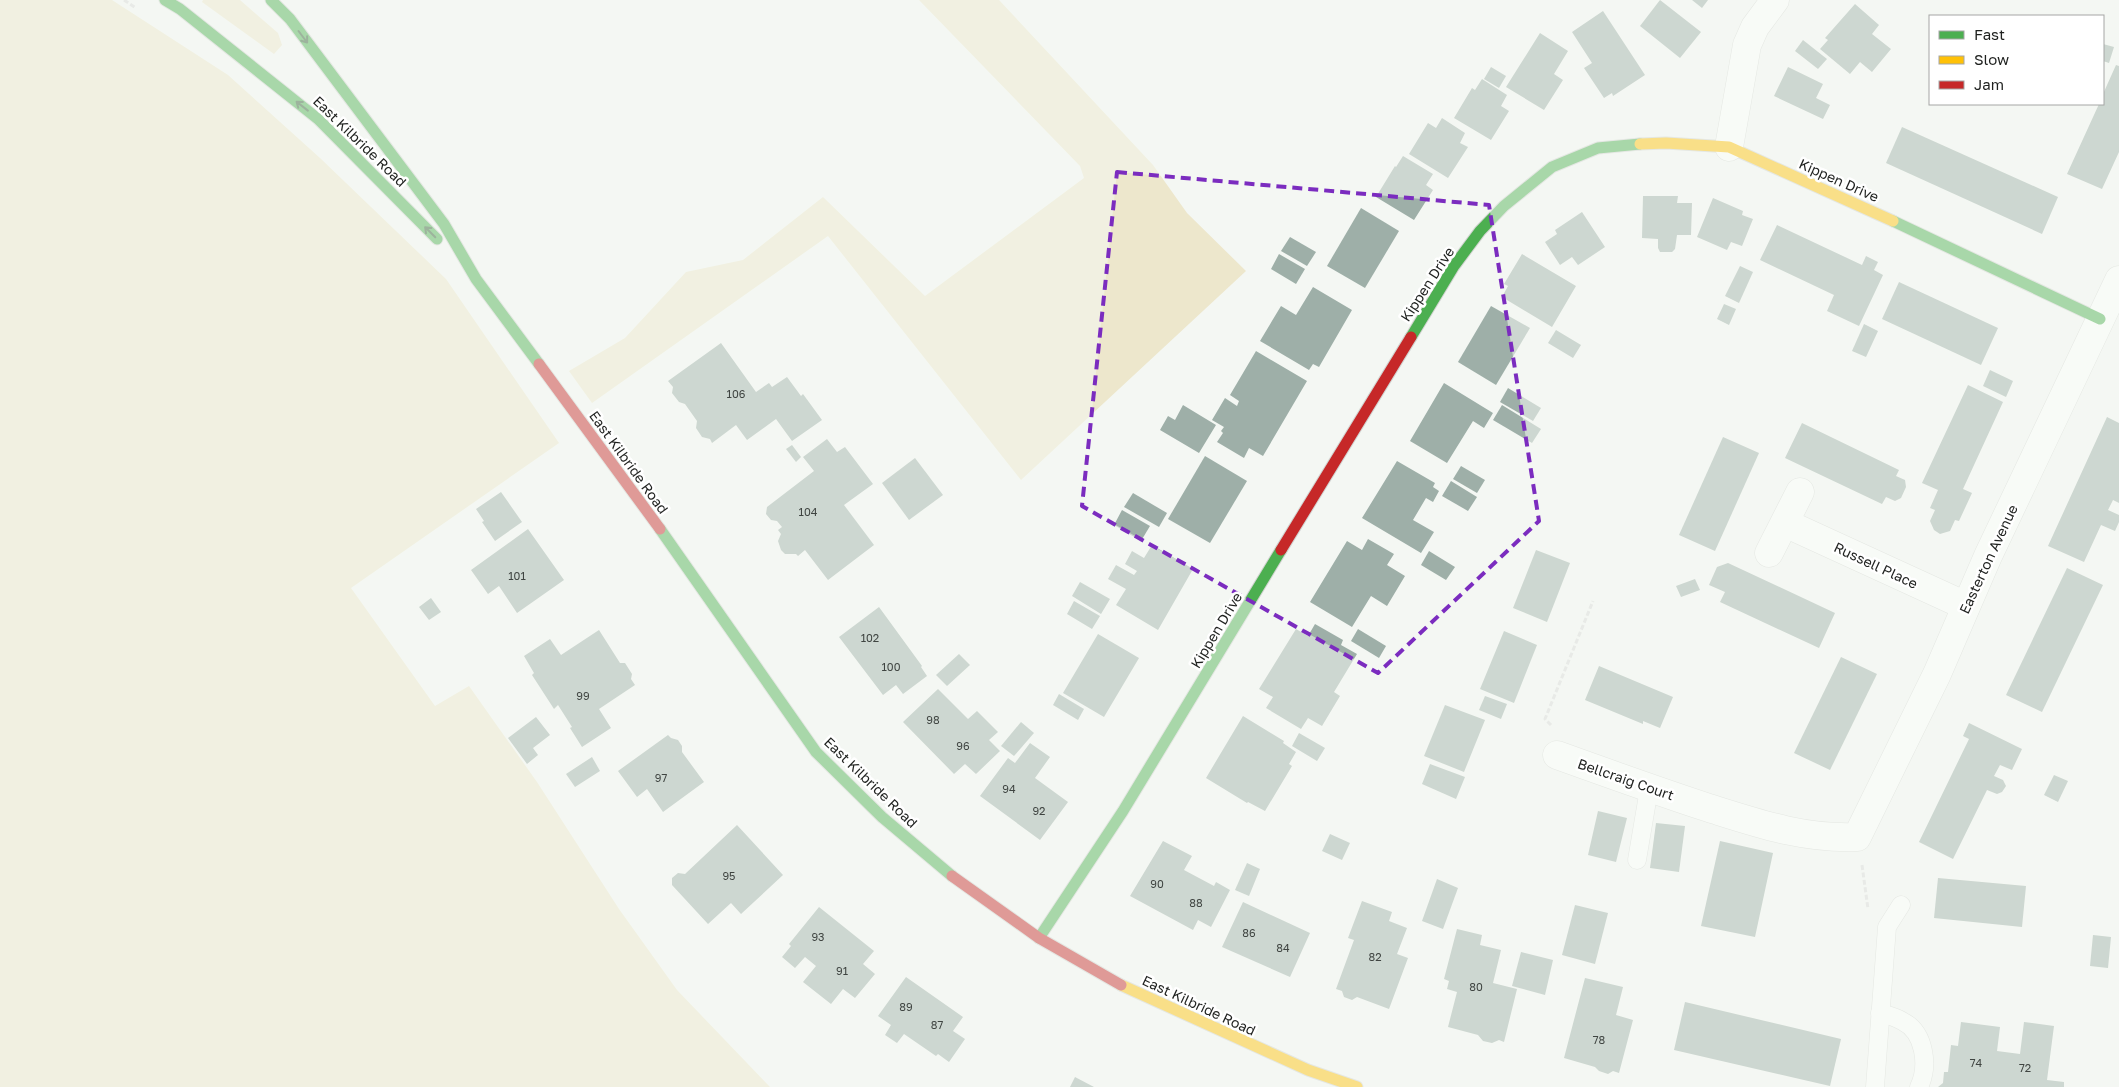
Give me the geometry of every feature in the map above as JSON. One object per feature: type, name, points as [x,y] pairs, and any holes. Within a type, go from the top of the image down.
[{"type":"main road","name":"East Kilbride Road","points":[[165,0],[182,5],[318,118],[476,279]]},
{"type":"main road","name":"East Kilbride Road","points":[[271,0],[290,20],[444,224],[476,279],[683,561],[816,752],[882,817],[947,873],[1039,938],[1124,987],[1308,1070],[1357,1087]]},
{"type":"main road","name":"Kippen Drive","points":[[1039,938],[1124,811],[1454,266],[1480,231],[1504,206],[1552,167],[1598,148],[1666,143],[1729,147],[1928,237],[2100,319]]},
{"type":"street","points":[[1729,147],[1747,45],[1755,27],[1775,0]]},
{"type":"street","name":"Easterton Avenue","points":[[1858,838],[1937,674],[1966,606],[2119,280]]},
{"type":"street","points":[[1769,553],[1800,492]]},
{"type":"street","name":"Russell Place","points":[[1785,523],[1966,606]]},
{"type":"street","name":"Bellcraig Court","points":[[1557,755],[1649,789],[1778,830],[1835,838],[1858,838]]},
{"type":"lane","points":[[1637,860],[1649,789]]},
{"type":"lane","points":[[1875,1087],[1887,927],[1901,905]]},
{"type":"lane","points":[[1880,1013],[1904,1021],[1918,1035],[1926,1060],[1919,1087]]},
{"type":"path","points":[[1557,755],[1551,723],[1545,719],[1593,601]]},
{"type":"highlighted area","points":[[1117,172],[1489,205],[1539,521],[1378,673],[1082,506]]},
{"type":"shaded area","points":[[0,0],[112,0],[228,75],[320,158],[446,279],[559,443],[351,588],[435,706],[469,686],[537,782],[619,909],[677,990],[770,1087],[0,1087]]},
{"type":"shaded area","points":[[203,0],[240,0],[278,33],[282,45],[274,54],[202,2]]},
{"type":"shaded area","points":[[919,0],[999,0],[1153,165],[1187,213],[1246,271],[1021,480],[828,236],[592,403],[569,371],[625,338],[686,272],[743,260],[823,197],[925,296],[1084,178],[1080,166]]},
{"type":"building","points":[[1660,0],[1701,32],[1680,58],[1640,26]]},
{"type":"building","points":[[1692,0],[1708,0],[1702,8]]},
{"type":"building","points":[[1855,4],[1879,25],[1872,34],[1891,49],[1872,72],[1860,62],[1850,74],[1820,49],[1828,40],[1825,38]]},
{"type":"building","points":[[1603,11],[1645,75],[1613,96],[1612,93],[1604,98],[1584,68],[1592,63],[1572,32]]},
{"type":"building","points":[[1540,33],[1568,51],[1554,74],[1563,80],[1544,110],[1506,87]]},
{"type":"building","points":[[1803,40],[1827,59],[1818,69],[1795,51]]},
{"type":"building","points":[[2104,44],[2114,47],[2109,63],[2104,61]]},
{"type":"building","points":[[2116,65],[2119,66],[2119,152],[2102,189],[2067,174],[2099,105],[2104,105],[2104,92]]},
{"type":"building","points":[[1491,67],[1506,76],[1499,88],[1484,79]]},
{"type":"building","points":[[1788,67],[1823,84],[1816,98],[1830,105],[1823,119],[1774,96]]},
{"type":"building","points":[[1482,79],[1507,95],[1501,106],[1509,111],[1491,140],[1454,118],[1472,88],[1475,90]]},
{"type":"building","points":[[1442,118],[1465,133],[1460,143],[1468,147],[1448,178],[1409,154],[1428,123],[1436,128]]},
{"type":"building","points":[[1902,127],[2058,197],[2042,234],[1886,163]]},
{"type":"building","points":[[1403,156],[1433,174],[1426,185],[1433,190],[1414,220],[1376,197]]},
{"type":"building","points":[[1643,196],[1678,196],[1677,203],[1692,203],[1691,235],[1677,235],[1675,249],[1672,252],[1660,252],[1658,239],[1642,238]]},
{"type":"building","points":[[1713,198],[1743,211],[1742,215],[1753,219],[1742,246],[1731,242],[1727,250],[1697,237]]},
{"type":"building","points":[[1361,208],[1399,231],[1365,288],[1327,266]]},
{"type":"building","points":[[1582,212],[1605,247],[1578,265],[1572,257],[1560,265],[1545,242],[1557,234],[1555,230]]},
{"type":"building","points":[[1777,225],[1862,265],[1866,256],[1878,262],[1874,270],[1883,275],[1859,326],[1827,311],[1834,295],[1760,260]]},
{"type":"building","points":[[1290,237],[1316,252],[1307,266],[1281,251]]},
{"type":"building","points":[[1279,254],[1305,269],[1296,284],[1271,269]]},
{"type":"building","points":[[1522,254],[1576,286],[1552,327],[1502,297],[1508,286],[1504,284]]},
{"type":"building","points":[[1740,266],[1753,272],[1739,303],[1725,296]]},
{"type":"building","points":[[1899,282],[1998,328],[1981,365],[1882,319]]},
{"type":"building","points":[[1313,287],[1352,310],[1319,367],[1313,364],[1309,370],[1260,341],[1281,306],[1296,315]]},
{"type":"building","points":[[1724,304],[1736,309],[1729,325],[1717,319]]},
{"type":"building","points":[[1491,306],[1530,328],[1496,385],[1458,362]]},
{"type":"building","points":[[1864,324],[1878,331],[1866,357],[1852,351]]},
{"type":"building","points":[[1556,330],[1581,345],[1573,358],[1548,343]]},
{"type":"building","points":[[721,343],[756,392],[769,383],[772,387],[787,377],[801,396],[803,394],[822,420],[792,441],[776,419],[747,440],[736,425],[712,443],[710,439],[702,437],[696,428],[697,421],[685,404],[679,402],[672,393],[673,387],[668,381]]},
{"type":"building","points":[[1256,351],[1307,381],[1263,456],[1249,448],[1244,458],[1217,442],[1223,433],[1221,431],[1224,427],[1212,420],[1225,398],[1237,406],[1239,401],[1230,395]]},
{"type":"building","points":[[1990,370],[2013,381],[2006,397],[1983,386]]},
{"type":"building","points":[[1444,383],[1493,413],[1484,428],[1473,421],[1447,463],[1410,441]]},
{"type":"building","points":[[1968,385],[2003,402],[1963,489],[1972,493],[1959,521],[1955,520],[1950,531],[1940,534],[1934,530],[1930,521],[1935,510],[1930,508],[1938,490],[1922,483]]},
{"type":"building","points":[[1508,388],[1541,408],[1533,421],[1500,402]]},
{"type":"building","points":[[1183,405],[1216,425],[1199,453],[1160,430],[1168,416],[1175,420]]},
{"type":"building","points":[[1502,405],[1541,429],[1532,443],[1493,420]]},
{"type":"building","points":[[2107,417],[2119,423],[2119,503],[2113,500],[2108,510],[2119,515],[2119,522],[2115,531],[2101,525],[2084,562],[2048,546]]},
{"type":"building","points":[[1802,423],[1899,470],[1896,476],[1905,480],[1906,487],[1901,498],[1895,501],[1886,497],[1882,504],[1785,458]]},
{"type":"building","points":[[1723,437],[1759,453],[1715,551],[1679,535]]},
{"type":"building","points":[[827,439],[837,452],[845,447],[873,484],[844,505],[874,545],[828,580],[805,550],[798,556],[796,554],[785,554],[781,550],[778,541],[781,534],[778,530],[782,527],[777,521],[771,520],[766,514],[767,507],[814,471],[803,457]]},
{"type":"building","points":[[792,445],[801,457],[796,462],[786,449]]},
{"type":"building","points":[[1205,456],[1247,481],[1210,543],[1168,519]]},
{"type":"building","points":[[915,458],[943,495],[909,520],[882,483]]},
{"type":"building","points":[[1397,461],[1435,483],[1433,487],[1439,491],[1433,502],[1426,498],[1413,520],[1434,532],[1421,553],[1362,518]]},
{"type":"building","points":[[1461,466],[1485,480],[1477,493],[1453,479]]},
{"type":"building","points":[[1451,481],[1477,497],[1468,511],[1442,496]]},
{"type":"building","points":[[501,492],[522,522],[495,541],[476,509]]},
{"type":"building","points":[[1133,493],[1167,513],[1159,527],[1124,507]]},
{"type":"building","points":[[1122,510],[1150,526],[1141,541],[1114,525]]},
{"type":"building","points":[[528,529],[564,580],[517,613],[499,586],[488,594],[471,570]]},
{"type":"building","points":[[1368,539],[1394,554],[1387,565],[1405,576],[1387,606],[1371,596],[1352,627],[1310,602],[1347,541],[1362,550]]},
{"type":"building","points":[[1152,545],[1193,569],[1158,630],[1116,605],[1126,589],[1108,579],[1116,565],[1134,575],[1137,571],[1125,564],[1132,551],[1144,558]]},
{"type":"building","points":[[1536,550],[1570,563],[1547,622],[1513,608]]},
{"type":"building","points":[[1429,551],[1455,567],[1446,580],[1421,565]]},
{"type":"building","points":[[1728,563],[1835,613],[1819,648],[1720,602],[1725,592],[1709,585],[1717,567]]},
{"type":"building","points":[[2067,568],[2103,585],[2042,712],[2006,695]]},
{"type":"building","points":[[1695,579],[1700,590],[1681,597],[1676,586]]},
{"type":"building","points":[[1080,582],[1110,599],[1101,614],[1072,596]]},
{"type":"building","points":[[431,598],[441,612],[429,620],[419,607]]},
{"type":"building","points":[[1074,601],[1100,616],[1092,629],[1067,614]]},
{"type":"building","points":[[879,607],[922,666],[927,676],[903,694],[896,685],[883,695],[839,637]]},
{"type":"building","points":[[1315,624],[1343,640],[1341,645],[1357,654],[1334,692],[1340,696],[1322,726],[1308,718],[1301,729],[1266,708],[1273,697],[1259,689],[1296,629],[1308,636]]},
{"type":"building","points":[[1358,629],[1386,646],[1379,658],[1351,641]]},
{"type":"building","points":[[599,630],[620,663],[625,663],[632,674],[631,679],[635,685],[599,709],[611,728],[582,747],[558,705],[554,709],[532,675],[534,673],[524,656],[550,639],[561,655]]},
{"type":"building","points":[[1504,631],[1537,645],[1514,703],[1480,689]]},
{"type":"building","points":[[1098,634],[1139,658],[1104,717],[1063,693]]},
{"type":"building","points":[[959,654],[970,665],[947,686],[936,675]]},
{"type":"building","points":[[1841,657],[1877,674],[1830,770],[1794,753]]},
{"type":"building","points":[[1599,666],[1673,697],[1660,728],[1643,721],[1643,724],[1585,700]]},
{"type":"building","points":[[938,689],[968,719],[977,711],[998,732],[989,740],[1000,751],[976,774],[965,764],[954,774],[903,722]]},
{"type":"building","points":[[1059,694],[1084,709],[1078,720],[1053,705]]},
{"type":"building","points":[[1485,696],[1507,704],[1501,719],[1479,710]]},
{"type":"building","points":[[1445,705],[1485,720],[1464,772],[1424,756]]},
{"type":"building","points":[[1243,716],[1284,741],[1283,743],[1296,752],[1289,764],[1292,766],[1265,811],[1247,803],[1206,778]]},
{"type":"building","points":[[536,717],[550,735],[533,748],[538,755],[527,764],[508,738]]},
{"type":"building","points":[[1021,722],[1034,733],[1014,756],[1001,746]]},
{"type":"building","points":[[1969,723],[2022,749],[2012,770],[2000,765],[1994,776],[2003,780],[2006,786],[2002,792],[1997,794],[1987,790],[1953,859],[1919,842],[1969,739],[1963,736]]},
{"type":"building","points":[[1299,733],[1325,748],[1317,761],[1292,746]]},
{"type":"building","points":[[668,735],[678,740],[682,746],[682,752],[704,782],[663,812],[647,789],[637,797],[618,771]]},
{"type":"building","points":[[1030,743],[1050,757],[1035,778],[1068,802],[1040,840],[980,796],[1008,758],[1015,763]]},
{"type":"building","points":[[592,757],[600,771],[575,787],[566,774]]},
{"type":"building","points":[[1430,764],[1465,777],[1456,799],[1422,784]]},
{"type":"building","points":[[2054,775],[2068,781],[2058,802],[2044,795]]},
{"type":"building","points":[[1598,811],[1627,818],[1616,862],[1588,855]]},
{"type":"building","points":[[1656,823],[1685,826],[1679,872],[1650,868]]},
{"type":"building","points":[[737,825],[783,875],[741,914],[731,903],[708,924],[672,885],[672,878],[678,873],[685,874]]},
{"type":"building","points":[[1330,834],[1350,843],[1342,860],[1322,851]]},
{"type":"building","points":[[1163,841],[1192,856],[1184,870],[1214,886],[1216,882],[1230,890],[1211,927],[1198,920],[1193,930],[1130,896]]},
{"type":"building","points":[[1720,841],[1773,853],[1755,937],[1701,926]]},
{"type":"building","points":[[1247,863],[1260,869],[1249,896],[1235,890]]},
{"type":"building","points":[[1938,878],[2026,886],[2022,927],[1934,918]]},
{"type":"building","points":[[1437,879],[1458,888],[1443,929],[1422,921]]},
{"type":"building","points":[[1362,901],[1392,912],[1389,921],[1407,928],[1397,954],[1408,958],[1389,1009],[1357,997],[1352,1000],[1344,997],[1342,991],[1336,989],[1354,940],[1348,938]]},
{"type":"building","points":[[1243,902],[1310,933],[1290,977],[1222,947]]},
{"type":"building","points":[[1575,905],[1608,913],[1595,964],[1562,955]]},
{"type":"building","points":[[819,907],[874,951],[863,964],[875,974],[855,998],[843,989],[831,1004],[803,982],[816,966],[805,957],[795,968],[782,957],[791,946],[789,944]]},
{"type":"building","points":[[1457,929],[1482,935],[1480,945],[1501,950],[1493,983],[1517,989],[1504,1042],[1499,1040],[1492,1043],[1483,1041],[1478,1035],[1448,1027],[1457,992],[1447,989],[1449,981],[1444,979]]},
{"type":"building","points":[[2093,935],[2111,937],[2108,968],[2090,966]]},
{"type":"building","points":[[1521,952],[1553,960],[1545,995],[1512,986]]},
{"type":"building","points":[[906,977],[963,1017],[953,1031],[965,1039],[949,1062],[938,1054],[936,1056],[904,1034],[897,1043],[885,1035],[891,1025],[878,1016]]},
{"type":"building","points":[[1585,978],[1623,987],[1616,1015],[1633,1020],[1619,1073],[1613,1071],[1608,1074],[1599,1071],[1595,1067],[1564,1058]]},
{"type":"building","points":[[1685,1002],[1841,1039],[1830,1086],[1674,1050]]},
{"type":"building","points":[[1961,1022],[2000,1027],[1997,1051],[2020,1054],[2024,1022],[2054,1026],[2047,1080],[2064,1082],[2064,1087],[1938,1087],[1943,1083],[1944,1072],[1948,1072],[1951,1045],[1958,1046]]},
{"type":"building","points":[[1075,1077],[1094,1087],[1070,1087]]},
{"type":"traffic: fast","points":[[165,0],[180,9],[318,119],[437,239]]},
{"type":"traffic: fast","points":[[271,0],[290,19],[444,224],[476,279],[539,364]]},
{"type":"traffic: fast","points":[[1411,337],[1454,266],[1480,231],[1504,206],[1552,167],[1598,148],[1640,144]]},
{"type":"traffic: fast","points":[[1893,221],[2100,319]]},
{"type":"traffic: fast","points":[[660,529],[816,752],[882,817],[952,876]]},
{"type":"traffic: fast","points":[[1039,938],[1123,811],[1281,550]]},
{"type":"traffic: slow","points":[[1640,144],[1666,143],[1729,147],[1893,221]]},
{"type":"traffic: slow","points":[[1121,985],[1308,1070],[1357,1087]]},
{"type":"traffic: jam","points":[[1281,550],[1411,337]]},
{"type":"traffic: jam","points":[[539,364],[660,529]]},
{"type":"traffic: jam","points":[[952,876],[1039,938],[1121,985]]}]
